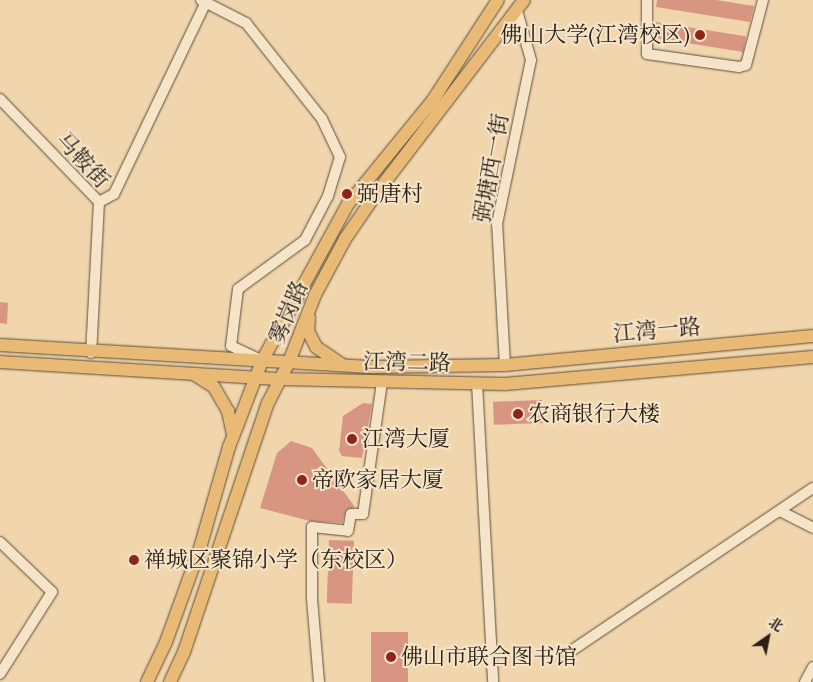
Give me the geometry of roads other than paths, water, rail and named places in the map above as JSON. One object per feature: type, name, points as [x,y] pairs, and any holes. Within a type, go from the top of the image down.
[{"type":"main road","name":"雾岗路","points":[[147,682],[166,642],[200,548],[233,435],[262,361],[348,204],[433,100],[498,0]]},
{"type":"main road","name":"雾岗路","points":[[170,682],[184,652],[268,402],[289,362],[309,310],[345,238],[378,191],[518,11],[524,0]]},
{"type":"main road","points":[[309,310],[308,331],[316,347],[330,359],[347,366]]},
{"type":"main road","name":"江湾一路","points":[[505,365],[813,336]]},
{"type":"main road","name":"江湾二路","points":[[0,345],[91,353],[347,366],[505,365]]},
{"type":"main road","name":"江湾二路","points":[[0,362],[254,378],[505,384],[813,357]]},
{"type":"main road","points":[[195,375],[214,387],[228,411],[233,435]]},
{"type":"street","points":[[647,0],[646,54],[739,67],[746,65],[763,0]]},
{"type":"street","points":[[99,202],[114,194],[204,1],[246,23],[322,119],[340,158],[328,196],[305,240],[238,289],[231,346],[262,361]]},
{"type":"street","name":"弼塘西一街","points":[[505,365],[497,224],[531,60],[518,11]]},
{"type":"street","name":"马鞍街","points":[[0,100],[99,202],[91,353]]},
{"type":"street","points":[[319,682],[312,598],[312,527],[348,531],[351,514],[363,514],[382,382]]},
{"type":"street","points":[[478,383],[493,682]]},
{"type":"street","points":[[568,653],[813,488]]},
{"type":"street","points":[[780,511],[813,528]]},
{"type":"street","points":[[0,542],[52,592],[0,674]]},
{"type":"street","points":[[805,682],[813,667]]},
{"type":"place","name":"佛山大学(江湾校区)","points":[[700,35]]},
{"type":"place","name":"弼唐村","points":[[347,194]]},
{"type":"place","name":"农商银行大楼","points":[[518,414]]},
{"type":"place","name":"江湾大厦","points":[[352,439]]},
{"type":"place","name":"帝欧家居大厦","points":[[302,480]]},
{"type":"place","name":"禅城区聚锦小学（东校区）","points":[[134,560]]},
{"type":"place","name":"佛山市联合图书馆","points":[[391,657]]}]
